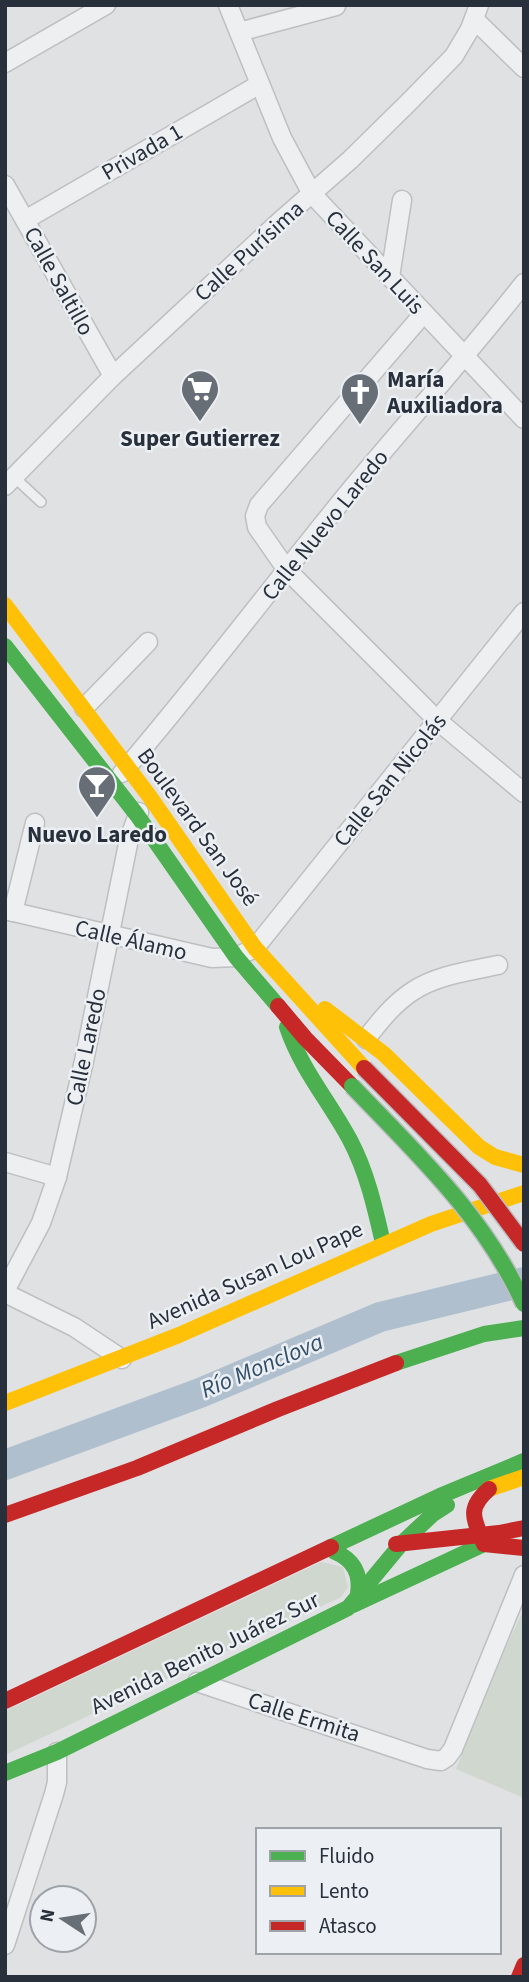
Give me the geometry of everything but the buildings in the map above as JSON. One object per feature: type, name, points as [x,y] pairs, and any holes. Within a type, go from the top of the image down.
[{"type":"main road","name":"Boulevard San José","points":[[5,605],[150,797],[255,947],[364,1068],[480,1185],[524,1244]]},
{"type":"main road","points":[[5,605],[10,651]]},
{"type":"main road","name":"Boulevard San José","points":[[10,651],[137,815],[236,957],[284,1014],[441,1181],[493,1241],[515,1280],[524,1304]]},
{"type":"main road","points":[[295,993],[327,1010],[366,1039],[466,1137],[495,1157],[524,1165]]},
{"type":"main road","points":[[284,1014],[299,1059],[332,1110],[361,1164],[372,1192],[383,1243]]},
{"type":"main road","name":"Avenida Susan Lou Pape","points":[[5,1403],[122,1359],[457,1213],[524,1193]]},
{"type":"main road","points":[[5,1515],[137,1468],[404,1360],[484,1334],[524,1328]]},
{"type":"main road","points":[[317,1554],[440,1496],[524,1461]]},
{"type":"main road","points":[[402,1543],[440,1509],[524,1477]]},
{"type":"main road","points":[[483,1540],[472,1509],[475,1500],[489,1489]]},
{"type":"main road","name":"Avenida Benito Juárez Sur","points":[[5,1701],[317,1554],[402,1543],[483,1540],[524,1528]]},
{"type":"main road","points":[[348,1608],[483,1540],[524,1548]]},
{"type":"main road","name":"Avenida Benito Juárez Sur","points":[[5,1773],[57,1752],[348,1608],[402,1543]]},
{"type":"main road","points":[[335,1552],[351,1561],[356,1568],[360,1585],[358,1594]]},
{"type":"main road","points":[[519,1977],[524,1965]]},
{"type":"street","points":[[5,63],[106,5]]},
{"type":"street","name":"Calle San Luis","points":[[228,5],[282,138],[312,194],[524,419]]},
{"type":"street","points":[[239,32],[336,6]]},
{"type":"street","points":[[476,12],[524,68]]},
{"type":"street","name":"Calle Purísima","points":[[9,481],[113,376],[350,160],[454,56],[476,12]]},
{"type":"street","name":"Privada 1","points":[[25,220],[260,84]]},
{"type":"street","name":"Calle Saltillo","points":[[5,186],[113,376]]},
{"type":"street","points":[[390,277],[402,200]]},
{"type":"street","name":"Calle Nuevo Laredo","points":[[112,784],[524,283]]},
{"type":"street","points":[[424,313],[258,505],[257,527],[287,570],[438,721],[524,793]]},
{"type":"street","name":"Calle San Nicolás","points":[[255,947],[524,612]]},
{"type":"street","points":[[84,708],[148,642]]},
{"type":"street","name":"Calle Laredo","points":[[5,1292],[41,1223],[57,1177],[85,1061],[130,839],[137,815],[150,797]]},
{"type":"street","points":[[9,911],[35,823]]},
{"type":"street","name":"Calle Álamo","points":[[9,911],[212,958],[236,957],[255,947]]},
{"type":"street","points":[[366,1039],[385,1016],[413,990],[456,975],[498,965]]},
{"type":"street","points":[[5,1162],[57,1177]]},
{"type":"street","points":[[5,1292],[74,1327],[122,1359]]},
{"type":"street","name":"Calle Ermita","points":[[197,1681],[436,1761],[444,1760],[451,1753],[524,1575]]},
{"type":"street","points":[[5,1945],[54,1794],[57,1782],[57,1752]]},
{"type":"lane","points":[[9,481],[41,502]]},
{"type":"shaded area","points":[[321,1562],[343,1567],[348,1587],[341,1597],[5,1755],[5,1711]]},
{"type":"shaded area","points":[[524,1609],[524,1798],[456,1769]]},
{"type":"waterway","name":"Río Monclova","points":[[5,1465],[200,1393],[380,1317],[524,1282]]},
{"type":"traffic: fast","points":[[5,646],[137,815],[236,957],[278,1006]]},
{"type":"traffic: fast","points":[[287,1027],[300,1057],[356,1152],[370,1190],[383,1243]]},
{"type":"traffic: fast","points":[[352,1086],[448,1188],[490,1243],[524,1304]]},
{"type":"traffic: fast","points":[[396,1363],[484,1334],[524,1328]]},
{"type":"traffic: fast","points":[[331,1547],[440,1496],[524,1461]]},
{"type":"traffic: fast","points":[[5,1773],[57,1752],[348,1608],[402,1543],[433,1514],[447,1505]]},
{"type":"traffic: fast","points":[[353,1605],[484,1544]]},
{"type":"traffic: fast","points":[[335,1552],[355,1568],[358,1594]]},
{"type":"traffic: slow","points":[[5,605],[150,797],[255,948],[364,1068]]},
{"type":"traffic: slow","points":[[325,1009],[384,1054],[479,1147],[495,1157],[524,1165]]},
{"type":"traffic: slow","points":[[5,1403],[179,1335],[431,1224],[524,1193]]},
{"type":"traffic: slow","points":[[489,1489],[524,1477]]},
{"type":"traffic: jam","points":[[278,1006],[352,1086]]},
{"type":"traffic: jam","points":[[364,1068],[480,1185],[524,1244]]},
{"type":"traffic: jam","points":[[5,1515],[137,1468],[396,1363]]},
{"type":"traffic: jam","points":[[489,1489],[477,1503],[474,1515],[484,1544],[524,1548]]},
{"type":"traffic: jam","points":[[396,1544],[524,1528]]},
{"type":"traffic: jam","points":[[5,1701],[331,1547]]},
{"type":"traffic: jam","points":[[519,1977],[524,1965]]},
{"type":"place","name":"Super Gutierrez","points":[[200,423]]},
{"type":"place","name":"María Auxiliadora","points":[[360,426]]},
{"type":"place","name":"Nuevo Laredo","points":[[97,819]]}]
